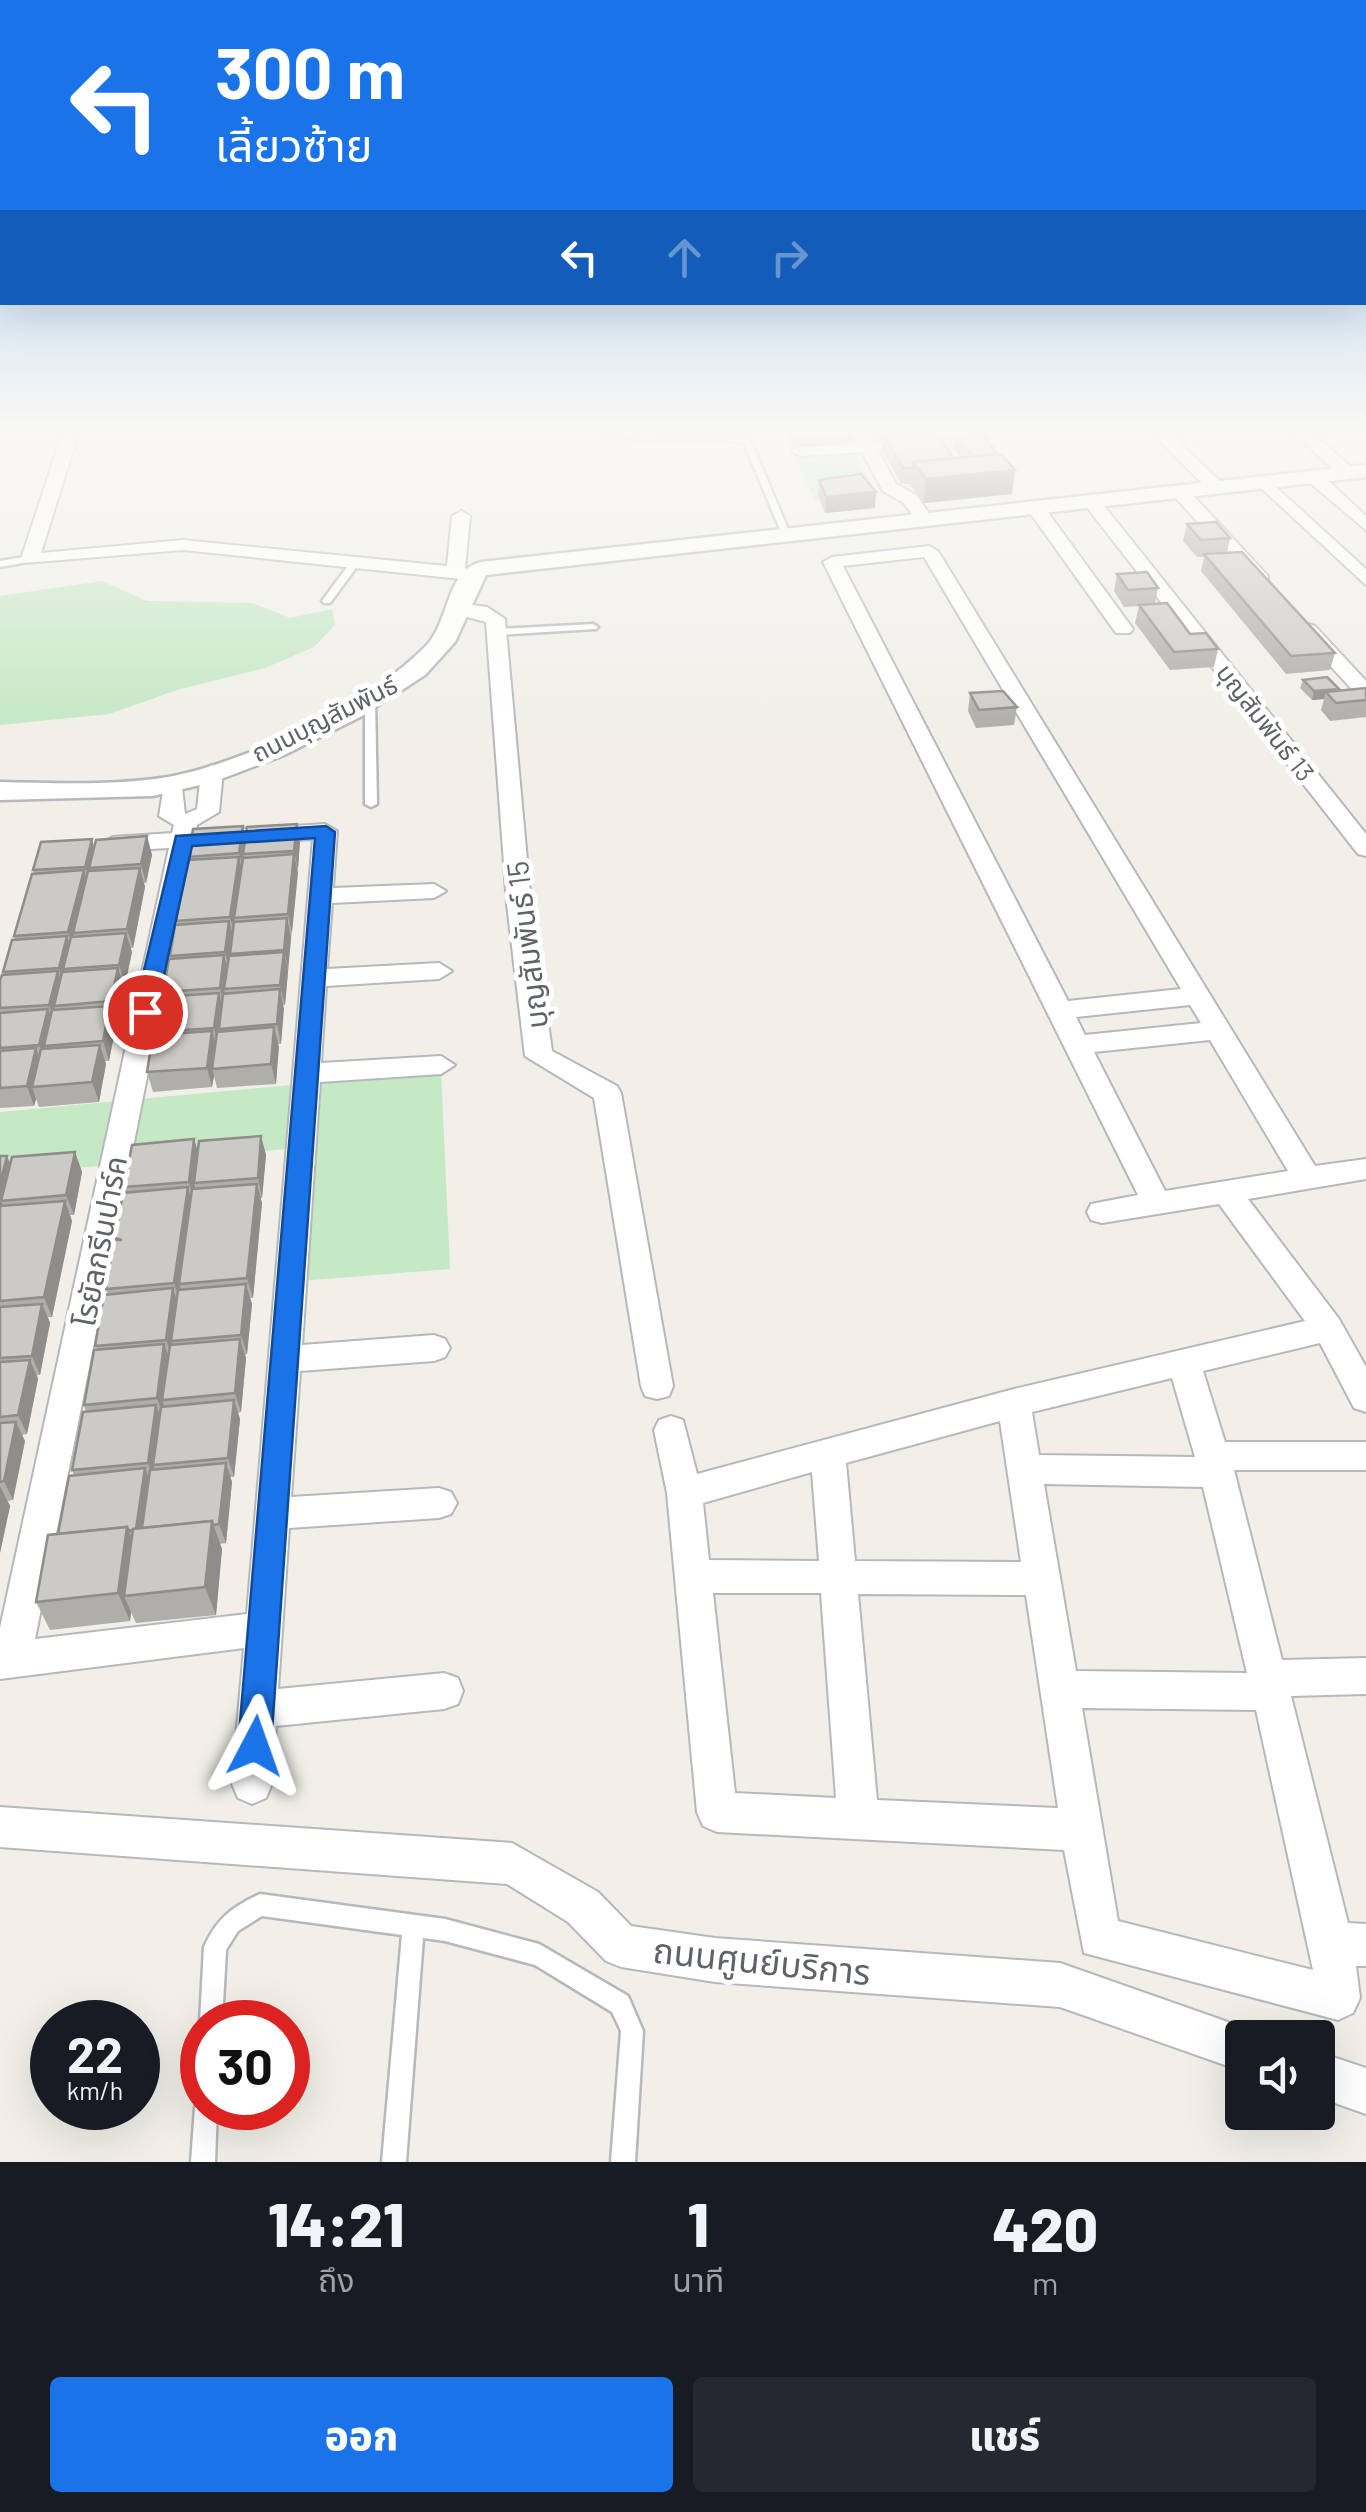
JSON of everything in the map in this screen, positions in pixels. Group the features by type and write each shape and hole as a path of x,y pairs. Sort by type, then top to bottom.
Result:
{"street":[{"path":"40,529 30,559 183,546 463,572 836,529"},
{"path":"461,529 463,572"},
{"path":"867,529 884,556"},
{"path":"1051,529 1123,629"},
{"name":"บุญสัมพันธ์ 13","path":"1112,529 1366,850"},
{"path":"1214,529 1274,593"},
{"path":"1314,529 1366,579"},
{"path":"1156,1203 1062,1010 832,562 930,551 1308,1178"},
{"name":"ถนนบุญสัมพันธ์","path":"0,791 100,792 173,784 212,772 370,699 430,657 458,609 463,572"},
{"path":"458,609 480,611 495,619 496,632"},
{"path":"1300,622 1366,693"},
{"name":"บุญสัมพันธ์ 15","path":"496,632 519,904 540,1056 607,1093 657,1386"},
{"name":"โรยัลกรีนปาร์ค","path":"6,1661 185,831 208,812 212,772"},
{"path":"173,784 170,816 185,831"},
{"path":"82,846 185,831 326,832 252,1784"},
{"path":"322,896 434,891"},
{"path":"315,978 439,971"},
{"path":"1062,1010 1198,996"},
{"path":"1079,1045 1218,1030"},
{"path":"309,1074 441,1065"},
{"path":"1102,1212 1364,1169"},
{"path":"1227,1192 1328,1328 1366,1398"},
{"path":"684,1493 1014,1402 1328,1328"},
{"path":"285,1358 434,1348"},
{"path":"1014,1402 1099,1938 1338,1998 1349,1944 1269,1685 1215,1464 1184,1363"},
{"path":"671,1430 684,1493 694,1576 717,1812 1081,1830"},
{"path":"828,1452 858,1818"},
{"path":"1024,1469 1366,1456"},
{"path":"272,1514 439,1503"},
{"path":"694,1576 1042,1579"},
{"path":"6,1661 262,1630"},
{"path":"1059,1689 1269,1685 1366,1676"},
{"path":"258,1709 444,1691"},
{"name":"ถนนศูนย์บริการ","path":"0,1827 512,1864 583,1908 622,1946 715,1960 1060,1985 1225,2042"},
{"path":"1335,2080 1366,2092"}],"lane":[{"path":"784,529 786,534"},
{"path":"0,564 30,559"},
{"path":"327,602 356,562"},
{"path":"496,632 593,627"},
{"path":"370,699 371,804"},
{"path":"211,2000 215,1947 230,1924 260,1905 413,1926 539,1955 620,2004 632,2031 623,2162"},
{"path":"394,2162 413,1926"},
{"path":"203,2162 205,2130"}],"green space":[{"path":"102,581 147,601 253,603 290,618 332,609 335,625 314,647 265,668 177,690 109,714 0,725 0,596"},
{"path":"441,1071 450,1269 300,1281 309,1147 0,1175 0,1112"}],"building":[{"path":"1191,529 1222,529 1230,538 1201,540"},
{"path":"1242,552 1335,653 1291,656 1204,554"},
{"path":"1147,572 1158,588 1128,590 1117,574"},
{"path":"1167,603 1190,634 1206,633 1218,649 1174,652 1139,605"},
{"path":"1327,677 1339,689 1314,691 1303,680"},
{"path":"1366,688 1366,700 1336,703 1326,692"},
{"path":"1003,691 1017,707 979,710 970,693"},
{"path":"297,824 294,851 243,854 247,827"},
{"path":"243,826 239,853 188,857 193,829"},
{"path":"147,836 141,864 89,868 96,840"},
{"path":"92,839 85,867 33,870 41,842"},
{"path":"294,854 288,914 234,918 243,858"},
{"path":"239,857 230,917 176,921 187,860"},
{"path":"140,868 127,929 73,933 88,871"},
{"path":"84,870 68,932 14,936 32,874"},
{"path":"287,918 284,950 230,954 234,922"},
{"path":"229,921 225,952 170,956 175,925"},
{"path":"126,933 119,965 63,969 71,937"},
{"path":"67,936 59,968 3,972 12,940"},
{"path":"284,952 280,985 224,989 229,956"},
{"path":"224,955 220,988 163,992 169,959"},
{"path":"118,968 111,1001 54,1006 62,972"},
{"path":"58,971 49,1005 0,1008 2,975"},
{"path":"280,989 277,1024 219,1029 223,994"},
{"path":"219,993 214,1028 156,1032 162,997"},
{"path":"110,1006 103,1041 44,1046 52,1010"},
{"path":"48,1009 39,1045 0,1048 0,1013"},
{"path":"274,1027 271,1064 212,1069 217,1032"},
{"path":"212,1031 207,1068 147,1072 153,1035"},
{"path":"100,1045 92,1082 32,1087 41,1049"},
{"path":"36,1048 27,1086 0,1088 0,1051"},
{"path":"261,1136 258,1178 194,1183 199,1141"},
{"path":"194,1139 189,1182 124,1187 132,1145"},
{"path":"75,1152 66,1195 1,1201 12,1157"},
{"path":"0,1156 7,1156 0,1184"},
{"path":"257,1184 247,1278 179,1284 192,1189"},
{"path":"188,1187 174,1283 106,1289 114,1240 122,1240 115,1238 123,1193"},
{"path":"65,1201 44,1297 0,1301 0,1206"},
{"path":"246,1284 241,1335 171,1341 178,1290"},
{"path":"173,1288 166,1340 95,1346 104,1295"},
{"path":"42,1304 32,1356 0,1358 0,1307"},
{"path":"240,1339 235,1393 162,1400 170,1345"},
{"path":"164,1344 157,1398 84,1405 94,1350"},
{"path":"30,1360 18,1415 0,1417 0,1362"},
{"path":"234,1400 228,1458 153,1465 161,1407"},
{"path":"156,1405 148,1463 72,1470 83,1412"},
{"path":"16,1422 4,1481 0,1482 0,1423"},
{"path":"226,1463 219,1524 213,1525 212,1521 142,1528 150,1470"},
{"path":"145,1468 136,1529 58,1534 69,1476"},
{"path":"212,1521 205,1587 124,1596 133,1529"},
{"path":"127,1527 118,1593 36,1602 48,1535"}],"route":[{"path":"145,1012 183,840 326,832 255,1746"}]}
